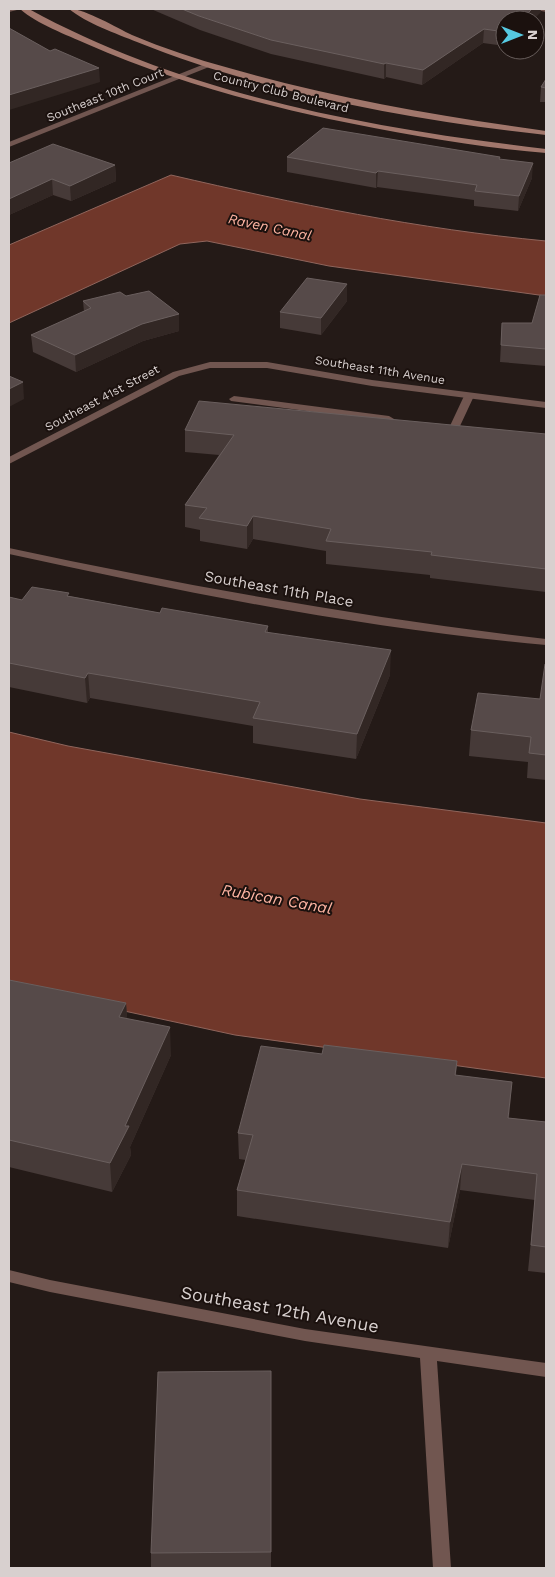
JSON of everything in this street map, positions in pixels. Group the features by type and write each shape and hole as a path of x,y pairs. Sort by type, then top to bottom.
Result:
{"main road":[{"name":"Country Club Boulevard","path":"24,9 80,38 126,58 181,77 258,99 356,122 453,139 546,151"},
{"name":"Country Club Boulevard","path":"73,9 139,40 256,79 347,101 438,118 546,133"}],"street":[{"path":"9,10 17,9"},
{"path":"536,9 546,10"},
{"name":"Southeast 10th Court","path":"9,145 210,65"},
{"name":"Southeast 11th Avenue","path":"210,365 267,365 372,383 546,405"},
{"name":"Southeast 41st Street","path":"9,461 176,374 210,365"},
{"path":"469,396 449,427 472,430"},
{"path":"234,399 396,420"},
{"name":"Southeast 11th Place","path":"9,551 242,599 370,620 546,642"},
{"name":"Southeast 12th Avenue","path":"9,1276 50,1286 305,1336 546,1370"},
{"path":"428,1354 442,1568"}],"water":[{"name":"Raven Canal","path":"171,175 357,214 451,230 546,241 546,296 329,266 207,241 180,244 9,323 9,245"},
{"name":"Rubican Canal","path":"9,732 68,746 360,799 546,823 546,1078 235,1035 9,986"}],"building":[{"path":"182,9 532,9 495,10 495,31 484,29 423,70 384,64 271,40"},
{"path":"9,28 50,51 55,49 99,68 9,95"},
{"path":"546,79 546,88 541,87"},
{"path":"323,128 500,157 499,159 533,163 519,196 475,191 477,185 378,171 376,173 287,157"},
{"path":"53,144 115,165 70,186 52,179 9,199 9,163"},
{"path":"307,278 347,284 321,318 280,312"},
{"path":"149,291 179,314 142,324 75,355 31,335 91,308 83,301 120,292 126,296"},
{"path":"540,295 546,295 546,349 501,345 502,323 532,323"},
{"path":"9,376 23,382 9,389"},
{"path":"199,401 546,434 546,569 431,555 432,552 326,541 331,529 253,516 247,526 199,518 207,508 185,505 234,435 185,430"},
{"path":"32,587 69,593 67,596 160,613 162,608 268,626 265,632 391,650 357,734 253,718 260,702 88,673 85,678 9,663 9,597 22,600"},
{"path":"545,664 546,755 529,753 531,737 471,730 478,693 540,699"},
{"path":"9,980 126,1003 119,1017 170,1027 125,1126 129,1126 110,1163 9,1140"},
{"path":"324,1045 457,1061 455,1075 512,1082 508,1118 546,1122 546,1247 531,1245 537,1174 462,1164 450,1222 237,1190 253,1135 238,1133 261,1046 322,1054"},
{"path":"271,1371 271,1552 151,1553 158,1372"}]}
